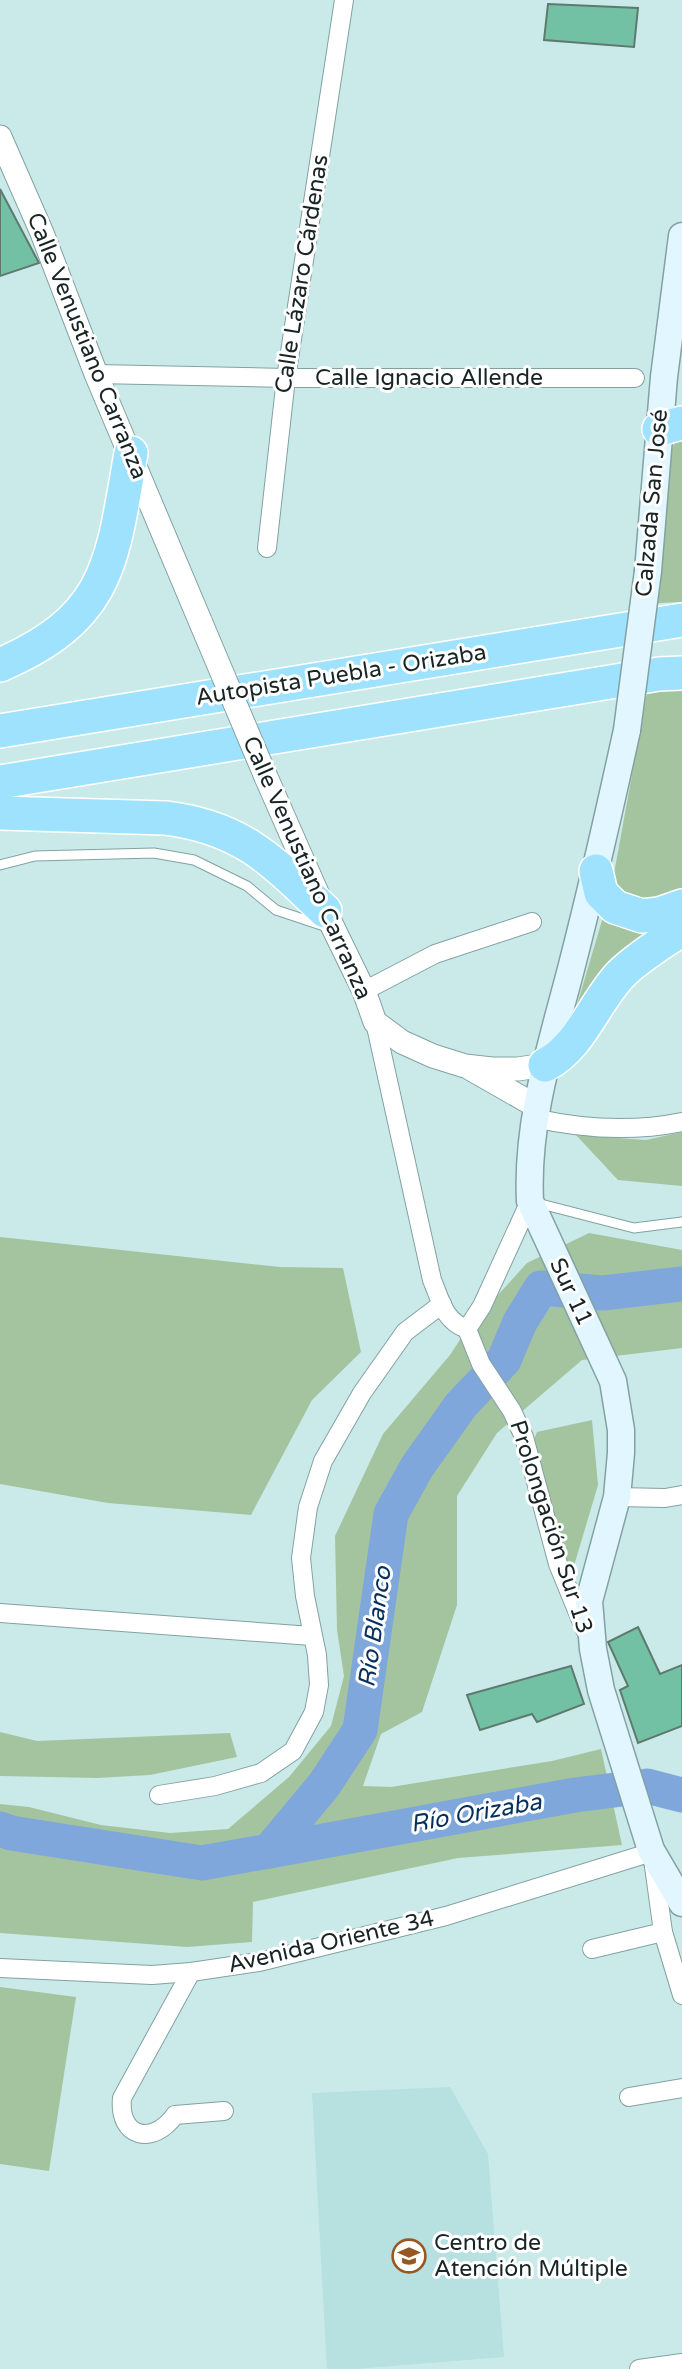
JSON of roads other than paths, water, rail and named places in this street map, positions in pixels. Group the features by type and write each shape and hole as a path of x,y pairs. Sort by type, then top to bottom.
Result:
{"highway":[{"path":"0,665 32,651 78,615 93,596 111,553 131,453"},
{"name":"Autopista Puebla - Orizaba","path":"0,731 682,620"},
{"path":"0,782 659,674 682,673"},
{"path":"0,813 164,818 211,827 232,836 276,863 330,921"},
{"path":"596,872 601,893 615,907 642,916 659,914 682,906"},
{"path":"545,1065 564,1053 621,974 682,929"}],"main road":[{"name":"Calzada San José","path":"627,730 670,426 682,236"},
{"name":"Sur 11","path":"627,730 596,872 535,1112 529,1176 530,1201 613,1381 621,1442 617,1497 589,1601 593,1649 601,1690 652,1851 682,1903"}],"street":[{"name":"Calle Lázaro Cárdenas","path":"267,548 286,378 344,0"},
{"name":"Calle Venustiano Carranza","path":"0,137 43,233 96,374 266,777 364,991 374,1022 432,1280 447,1316 455,1325 468,1331"},
{"name":"Calle Ignacio Allende","path":"96,374 286,378 635,378"},
{"path":"364,991 435,954 532,922"},
{"path":"374,1022 402,1042 465,1066 518,1069 545,1065"},
{"path":"465,1066 535,1112 568,1126 599,1129 661,1126 682,1122"},
{"path":"468,1331 530,1201"},
{"path":"159,1795 215,1786 261,1773 293,1751 314,1712 319,1685 317,1655 301,1558 309,1507 323,1461 362,1393 405,1332 442,1304"},
{"name":"Prolongación Sur 13","path":"468,1331 481,1364 512,1410 524,1437 558,1564 593,1649"},
{"path":"617,1497 665,1498 682,1495"},
{"path":"0,1614 312,1636"},
{"path":"652,1851 663,1932 682,1995"},
{"name":"Avenida Oriente 34","path":"0,1968 152,1975 259,1962 446,1916 652,1851"},
{"path":"592,1949 663,1932"},
{"path":"191,1972 122,2098 121,2112 125,2124 138,2134 153,2133 166,2127 174,2115 224,2111"},
{"path":"629,2097 682,2088"},
{"path":"640,2369 682,2363"}],"lane":[{"path":"0,866 35,856 154,853 194,860 247,886 276,910 330,921"},
{"path":"530,1201 635,1228 682,1222"}],"waterway":[{"name":"Río Blanco","path":"0,1829 11,1833 202,1863 269,1851 324,1785 360,1730 391,1514 417,1467 461,1405 504,1360 520,1322 541,1288 603,1293 682,1284"},
{"name":"Río Orizaba","path":"269,1851 575,1795 647,1786 682,1795"}],"place":[{"name":"Centro de Atención Múltiple","path":"409,2256"}]}
